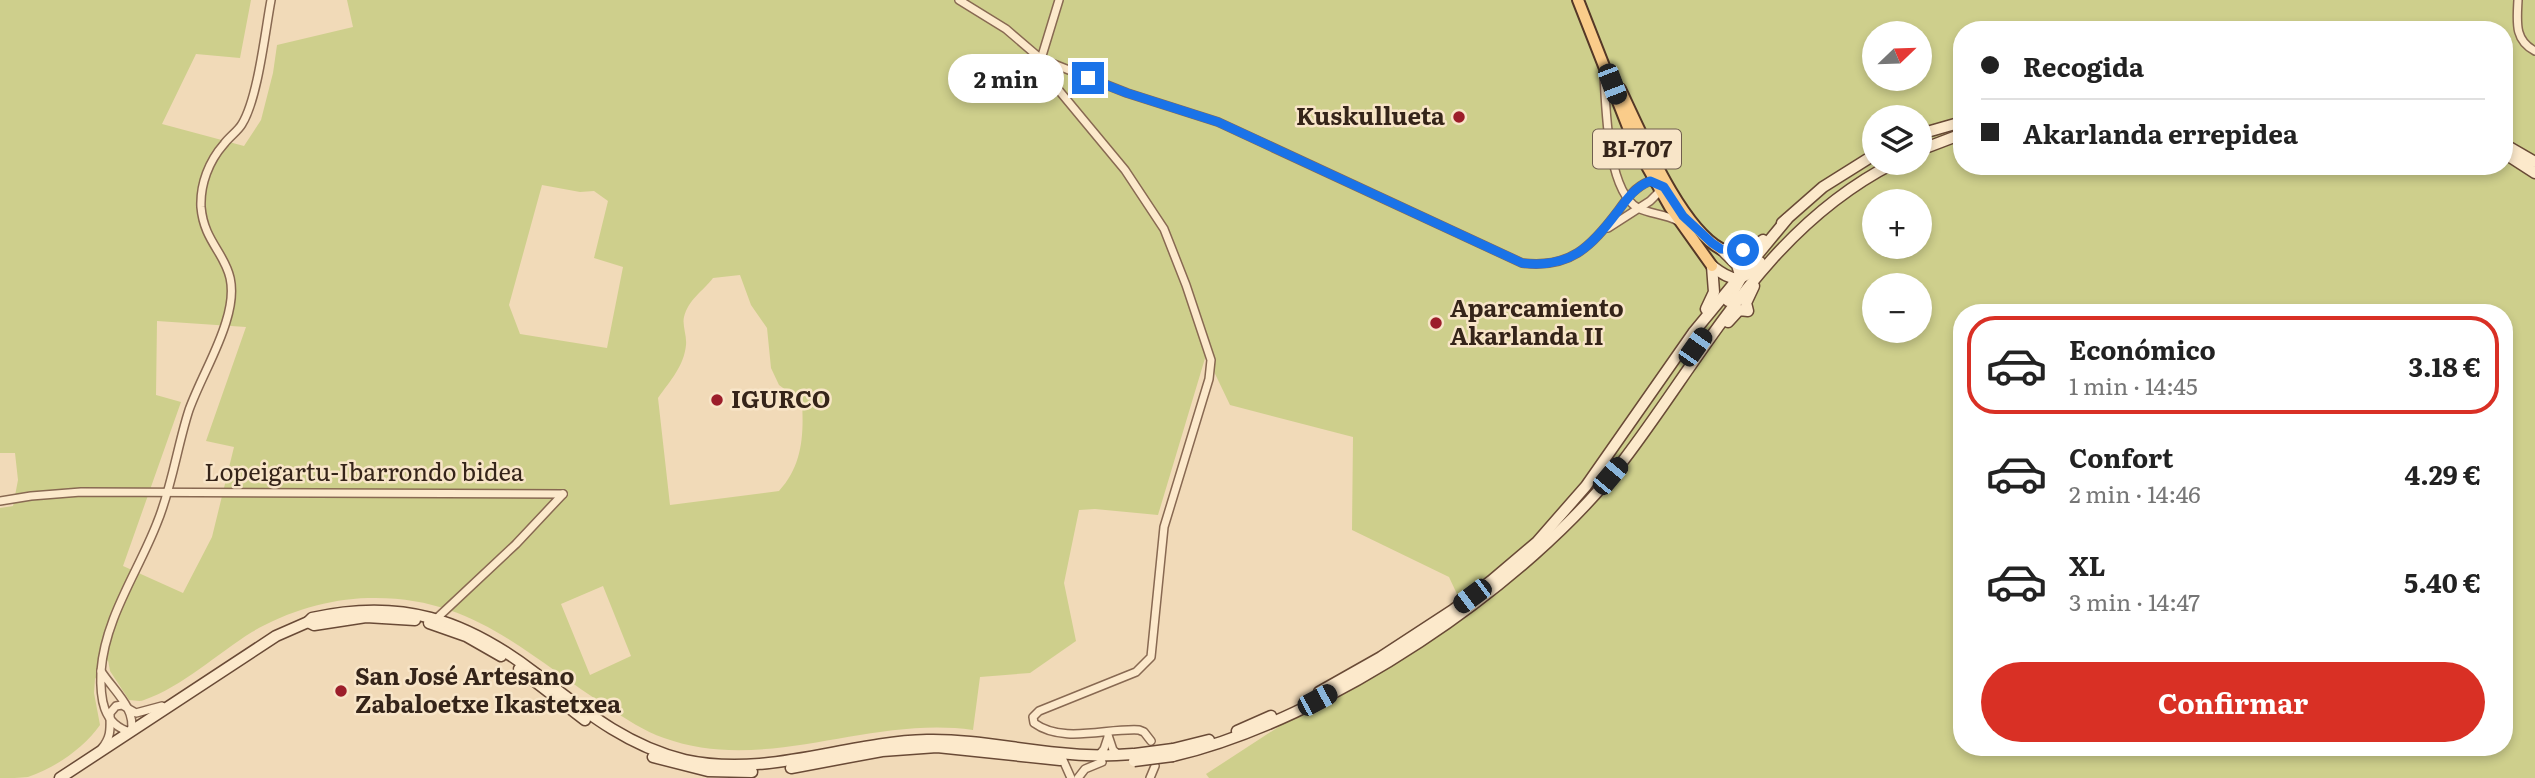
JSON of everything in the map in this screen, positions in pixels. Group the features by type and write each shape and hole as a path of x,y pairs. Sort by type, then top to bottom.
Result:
{"main road":[{"name":"BI-707","path":"1578,0 1667,183 1697,228 1721,249"},
{"name":"BI-707","path":"1587,20 1635,145 1679,221 1712,266"},
{"path":"1932,131 1953,125"},
{"path":"1932,145 1953,137"},
{"path":"2513,149 2535,162"},
{"path":"2513,159 2535,173"},
{"path":"1721,249 1735,251 1752,248 1824,187 1862,163"},
{"path":"1712,266 1726,277 1748,275 1805,214 1829,195 1863,175"},
{"path":"309,622 314,625 366,617 391,617 420,621 453,631 499,655 614,739 667,762 708,771 733,773 782,769 882,751 925,747 1063,760 1173,753 1228,741 1299,710 1391,659 1480,598 1538,552 1576,515 1621,463 1757,275 1787,240 1841,195 1872,175"},
{"path":"1173,753 1245,728 1323,690 1408,640 1499,575 1537,542 1565,512 1693,333 1787,219"},
{"path":"1678,384 1680,369 1736,290 1739,277 1737,265 1721,249"},
{"path":"1693,333 1714,292 1712,266"},
{"path":"1706,344 1718,336 1736,312 1748,311 1746,303 1757,275"},
{"path":"60,778 276,636 309,622 312,618 365,610 392,610 436,618 461,626 502,649 607,727 645,747 683,760 718,765 759,765 878,744 936,740 1100,759 1119,755 1134,757"}],"street":[{"path":"128,707 134,723 131,732 119,729 110,720 104,707 102,655 109,632 159,520 190,409 226,322 232,296 230,273 206,228 201,208 202,188 208,167 222,146 242,125 253,92 271,0"},
{"path":"959,0 1006,29 1041,59 1127,93 1218,122 1522,263 1541,265 1570,259 1602,232 1628,197 1650,181 1664,187 1683,216 1697,228"},
{"path":"1059,0 1041,59 1047,76 1125,170 1164,229 1211,360 1209,379 1164,527 1151,657 1136,672 1039,711 1033,717 1034,723 1040,728 1062,733 1108,735 1139,730 1151,741"},
{"path":"2518,0 2519,38 2524,46 2535,51"},
{"path":"1604,64 1614,173 1628,197 1639,209 1667,215 1679,221"},
{"path":"1602,232 1639,209 1658,193 1660,177 1632,122 1630,109"},
{"name":"Lopeigartu-Ibarrondo bidea","path":"0,501 81,492 563,494 516,544 436,618"},
{"path":"101,671 128,707 136,713 152,711 183,698"},
{"path":"96,756 109,740 110,713 116,706 128,707"},
{"path":"1108,735 1113,750 1119,755"},
{"path":"1078,778 1085,769 1100,759 1108,735"},
{"path":"1063,760 1071,778"},
{"path":"1150,778 1155,766"}],"green space":[{"path":"0,0 251,0 240,58 196,54 162,124 244,146 261,120 277,45 353,27 347,0 2535,0 2535,778 1209,778 1206,774 1463,607 1449,577 1352,530 1353,437 1230,405 1206,355 1158,515 1079,510 1064,583 1076,641 1030,673 980,677 973,730 895,730 779,748 702,748 664,738 642,728 524,649 468,617 438,606 405,600 368,598 323,604 279,618 252,632 172,687 142,701 129,700 110,671 108,660 95,679 94,693 100,725 93,733 68,756 48,768 28,777 0,778 0,508 13,506 18,480 15,453 0,453","holes":["542,185 580,192 594,191 608,201 594,258 623,267 607,348 520,334 509,305","740,275 751,305 767,328 771,368 779,385 802,402 802,427 797,461 779,491 670,505 658,398 682,360 686,345 684,320 692,301 713,278","157,321 246,327 206,441 234,447 212,537 183,593 123,566 181,402 156,395","603,586 631,656 590,675 561,604"]}],"place":[{"name":"Kuskullueta","path":"1459,117"},
{"name":"Aparcamiento Akarlanda II","path":"1436,323"},
{"name":"IGURCO","path":"717,400"},
{"name":"San José Artesano Zabaloetxe Ikastetxea","path":"341,691"}],"route":[{"path":"1088,78 1218,122 1522,263 1541,265 1570,259 1602,232 1628,197 1650,181 1664,187 1683,216 1712,243 1721,249 1743,250"}]}
